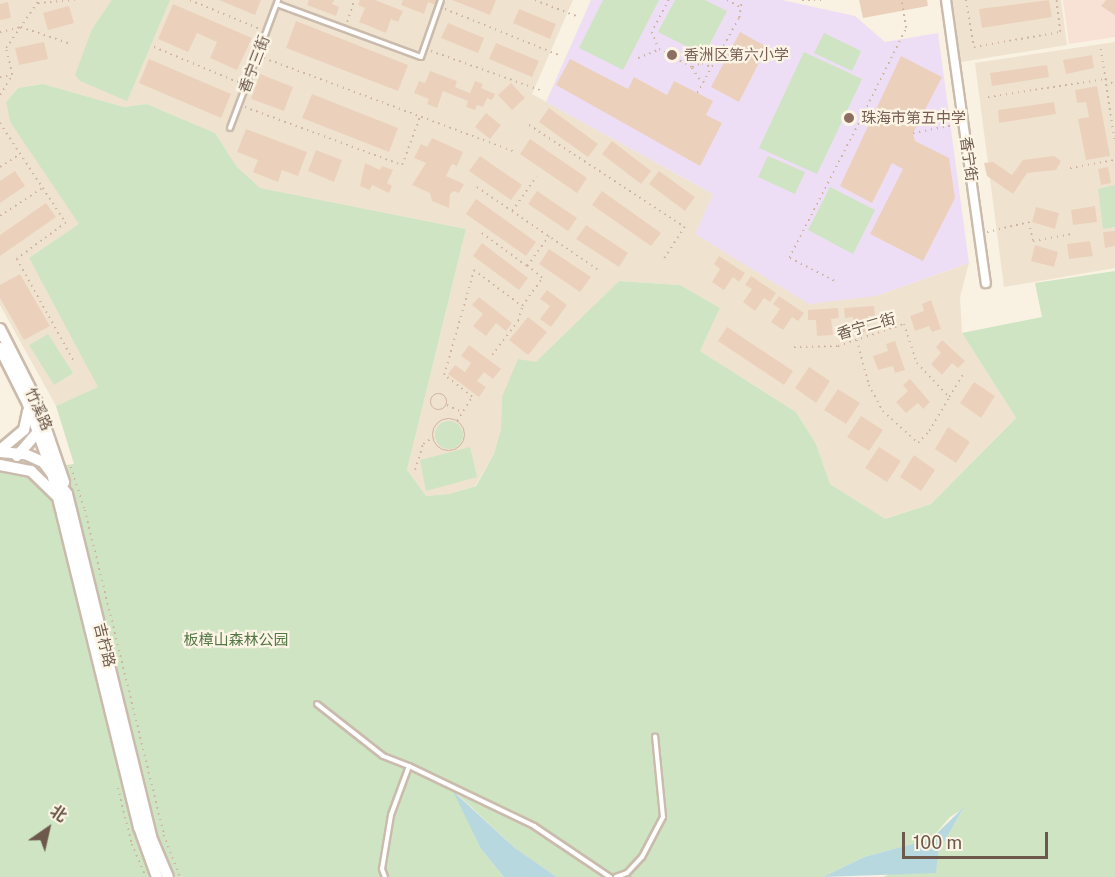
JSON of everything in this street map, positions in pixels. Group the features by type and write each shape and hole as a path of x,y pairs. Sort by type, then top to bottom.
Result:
{"main road":[{"name":"竹溪路","path":"0,329 42,413 68,494"},
{"name":"竹溪路","path":"0,348 28,404 63,508"},
{"path":"0,451 24,430 28,404"},
{"path":"0,463 22,453 39,433 42,413"},
{"name":"吉柠路","path":"0,451 22,453 51,469 68,494 152,837 168,877"},
{"path":"0,463 19,467 40,477 53,490 63,508"},
{"name":"吉柠路","path":"63,508 139,827 157,877"}],"street":[{"name":"香宁街","path":"946,0 986,283"}],"lane":[{"path":"278,2 421,57 441,0"},
{"name":"香宁三街","path":"230,128 278,2"},
{"path":"317,704 383,756 409,766 534,826 610,877"},
{"path":"616,877 627,873 642,857 663,817 655,736"},
{"path":"385,877 382,869 391,815 409,766"}],"path":[{"path":"0,95 12,75 6,48 39,0"},
{"path":"37,3 75,0"},
{"path":"190,0 267,32"},
{"path":"344,29 354,0"},
{"path":"535,0 576,16"},
{"path":"669,0 652,32 659,50 692,67 697,81 702,84"},
{"path":"727,0 741,7"},
{"path":"697,93 739,18 742,0"},
{"path":"802,0 825,0"},
{"path":"834,281 789,258 906,28 901,0"},
{"path":"966,0 974,47 1060,32 1056,0"},
{"path":"439,7 559,55"},
{"path":"0,32 21,27 71,44"},
{"path":"154,47 246,85"},
{"path":"424,48 543,91"},
{"path":"1101,49 1115,142"},
{"path":"638,58 659,50"},
{"path":"257,56 516,152"},
{"path":"692,67 702,63 711,67"},
{"path":"0,77 12,75"},
{"path":"988,97 1106,79 1115,85"},
{"path":"238,105 402,165 420,116"},
{"path":"864,113 875,118"},
{"path":"0,123 66,223 18,259 75,363"},
{"path":"913,133 963,123"},
{"path":"529,125 685,226 663,261"},
{"path":"0,167 21,154"},
{"path":"1070,168 1115,160"},
{"path":"512,211 536,177"},
{"path":"0,216 43,187"},
{"path":"477,187 600,271"},
{"path":"979,234 1029,222 1033,241 1071,234"},
{"path":"482,233 542,278 522,306 518,321 492,354"},
{"path":"526,266 549,236"},
{"path":"457,421 472,397 444,375 474,270 522,306"},
{"name":"香宁二街","path":"794,347 838,346 904,324 917,363 949,397"},
{"path":"856,340 869,385 883,411 918,443 929,431 963,375"},
{"path":"446,405 435,409 430,400 441,394 446,405 462,412"},
{"path":"433,438 445,451 458,448 465,436 457,421"},
{"path":"415,470 423,444 433,438 439,422 457,421"},
{"path":"69,463 85,510 164,835 180,877"},
{"path":"116,778 132,844 145,877"}],"shaded area":[{"path":"0,0 573,0 532,94 713,194 876,296 969,263 960,297 962,333 1016,418 931,504 884,519 830,484 816,444 796,412 700,351 720,308 680,285 619,281 502,397 501,429 494,454 475,486 449,494 425,496 407,470 466,229 259,188 237,167 215,133 147,104 124,107 43,84 18,88 6,102 10,122 80,224 29,258 99,387 56,406 0,305"},
{"name":"珠海市第五中学","path":"591,0 782,0 855,16 885,42 938,33 969,263 876,296 809,304 695,234 713,194 546,102"},
{"path":"952,0 1061,0 1067,45 961,62"},
{"path":"1063,0 1115,0 1115,37 1069,44"},
{"path":"1115,42 1115,268 1004,287 975,63"}],"green space":[{"path":"112,0 170,0 127,101 80,81 75,75 92,29"},
{"path":"603,0 659,0 623,70 579,48"},
{"path":"675,0 705,0 727,11 704,55 658,32"},
{"path":"824,33 861,51 852,71 814,53"},
{"path":"804,52 862,79 817,174 759,148"},
{"name":"板樟山森林公园","path":"43,84 124,107 147,104 215,133 237,167 260,188 466,229 407,470 426,496 449,494 476,486 494,454 501,429 502,397 518,359 536,362 619,281 680,285 720,308 700,351 796,412 816,444 830,484 885,519 931,504 1016,418 962,333 1042,317 1035,283 1115,271 1115,877 883,877 938,853 963,809 950,817 931,839 864,857 823,877 557,877 515,848 455,792 481,849 504,877 0,877 0,468 18,471 74,464 56,406 98,387 29,258 79,224 10,122 6,102 18,88"},
{"path":"768,156 805,172 795,194 758,177"},
{"path":"1115,185 1115,227 1103,229 1098,189"},
{"path":"830,187 875,210 853,254 808,230"},
{"path":"48,334 73,373 54,385 29,345"},
{"path":"449,421 459,425 463,435 459,445 449,449 439,445 435,435 439,425"},
{"path":"470,447 477,477 426,491 420,460"}],"water":[{"path":"453,791 515,848 557,877 504,877 481,849"},
{"path":"964,807 938,853 936,873 823,877 864,857 931,839"}],"building":[{"path":"219,0 261,0 255,15"},
{"path":"309,0 334,0 332,4 339,7 336,16 307,5"},
{"path":"360,0 375,0 403,11 398,22 391,19 386,33 359,22 365,8 358,5"},
{"path":"403,0 438,0 436,5 428,2 424,14 401,5"},
{"path":"452,0 496,0 490,15"},
{"path":"859,0 927,0 928,6 863,18"},
{"path":"1049,0 1052,17 982,28 979,9"},
{"path":"1106,0 1115,0 1115,15 1101,6"},
{"path":"8,2 11,18 0,20 0,4"},
{"path":"173,4 252,38 237,70 210,58 217,42 197,33 188,52 158,39"},
{"path":"69,6 74,23 48,30 43,13"},
{"path":"519,9 556,24 550,39 513,23"},
{"path":"296,21 408,65 398,91 286,48"},
{"path":"448,23 484,38 478,53 441,38"},
{"path":"740,32 767,47 739,102 711,87"},
{"path":"44,42 48,59 19,65 15,48"},
{"path":"496,43 539,61 532,77 489,59"},
{"path":"1092,55 1094,68 1066,74 1063,60"},
{"path":"901,56 942,77 913,133 915,141 949,158 955,198 923,261 870,234 903,169 892,163 872,203 840,186"},
{"path":"149,59 231,94 221,118 139,83"},
{"path":"570,59 628,89 634,77 667,95 674,81 713,101 706,115 722,123 700,166 556,85"},
{"path":"1047,65 1049,77 992,86 990,73"},
{"path":"430,71 457,81 455,87 470,93 475,81 483,84 481,88 495,94 492,100 487,98 483,107 477,105 475,110 466,107 468,101 443,91 437,108 427,104 429,99 414,93 419,81 425,83"},
{"path":"260,74 293,87 284,111 251,99"},
{"path":"511,83 525,98 512,110 498,95"},
{"path":"1097,86 1110,156 1086,160 1078,119 1089,117 1086,102 1077,103 1075,90"},
{"path":"312,94 398,128 389,152 302,118"},
{"path":"1054,102 1056,114 999,123 998,110"},
{"path":"549,108 598,144 588,157 539,122"},
{"path":"486,113 501,125 490,139 475,127"},
{"path":"246,129 307,152 298,176 282,170 278,182 253,172 258,160 237,152"},
{"path":"432,138 463,152 457,166 452,164 446,176 464,184 459,193 454,191 450,194 449,208 432,201 430,193 412,185 426,163 414,158 421,144 427,147"},
{"path":"530,139 587,178 577,193 520,154"},
{"path":"612,141 651,171 641,184 602,154"},
{"path":"316,150 342,160 334,182 308,171"},
{"path":"480,156 522,185 511,200 469,171"},
{"path":"1054,156 1061,161 1056,170 1027,173 1013,194 987,176 984,163 993,162 1012,175 1023,160"},
{"path":"365,163 380,170 382,166 393,170 387,183 392,186 389,193 372,185 370,190 360,186"},
{"path":"1108,167 1111,183 1101,185 1098,169"},
{"path":"15,171 25,186 0,203 0,181"},
{"path":"659,171 695,197 685,211 649,184"},
{"path":"537,191 577,218 568,231 528,204"},
{"path":"602,191 661,233 651,246 592,205"},
{"path":"476,199 536,242 526,256 466,214"},
{"path":"46,203 56,217 0,256 0,235"},
{"path":"1095,206 1097,222 1073,225 1071,210"},
{"path":"1036,207 1059,213 1055,229 1032,222"},
{"path":"586,225 628,253 619,267 576,239"},
{"path":"1115,231 1115,246 1105,248 1103,232"},
{"path":"1090,241 1093,256 1069,259 1067,244"},
{"path":"482,243 528,278 519,290 473,256"},
{"path":"1035,245 1058,252 1054,267 1031,261"},
{"path":"549,249 591,277 580,292 539,264"},
{"path":"719,256 745,273 739,282 733,277 724,290 712,282 720,269 714,264"},
{"path":"20,274 50,326 24,340 0,298 0,285"},
{"path":"751,276 776,293 770,302 764,298 755,311 743,302 752,289 745,285"},
{"path":"547,290 567,305 551,327 540,319 550,306 540,299"},
{"path":"779,296 804,313 798,321 792,317 783,330 771,322 780,309 773,304"},
{"path":"479,297 512,323 506,331 496,323 486,336 473,326 483,314 472,305"},
{"path":"931,300 941,329 932,332 929,326 915,331 910,316 924,311 922,304"},
{"path":"874,306 875,316 868,316 869,332 854,333 853,317 845,318 844,308"},
{"path":"838,308 839,318 831,319 833,335 817,336 816,320 808,320 808,310"},
{"path":"528,317 547,332 528,355 509,340"},
{"path":"727,327 793,371 784,385 718,341"},
{"path":"942,340 965,361 958,368 952,363 942,375 931,364 941,353 936,347"},
{"path":"895,341 905,370 895,373 893,366 878,370 873,356 888,351 886,344"},
{"path":"469,345 501,369 493,379 484,372 477,381 486,387 479,397 448,374 455,365 465,372 471,363 461,356"},
{"path":"809,367 830,381 816,403 795,388"},
{"path":"910,379 930,402 923,409 918,403 906,413 896,402 908,391 903,385"},
{"path":"974,382 995,396 981,418 960,403"},
{"path":"838,389 860,403 846,424 824,410"},
{"path":"861,416 883,430 869,451 847,437"},
{"path":"948,427 970,442 956,463 935,449"},
{"path":"879,447 901,461 887,482 865,468"},
{"path":"914,455 935,470 921,491 900,477"}],"place":[{"name":"香洲区第六小学","path":"672,55"},
{"name":"珠海市第五中学","path":"849,118"}]}
